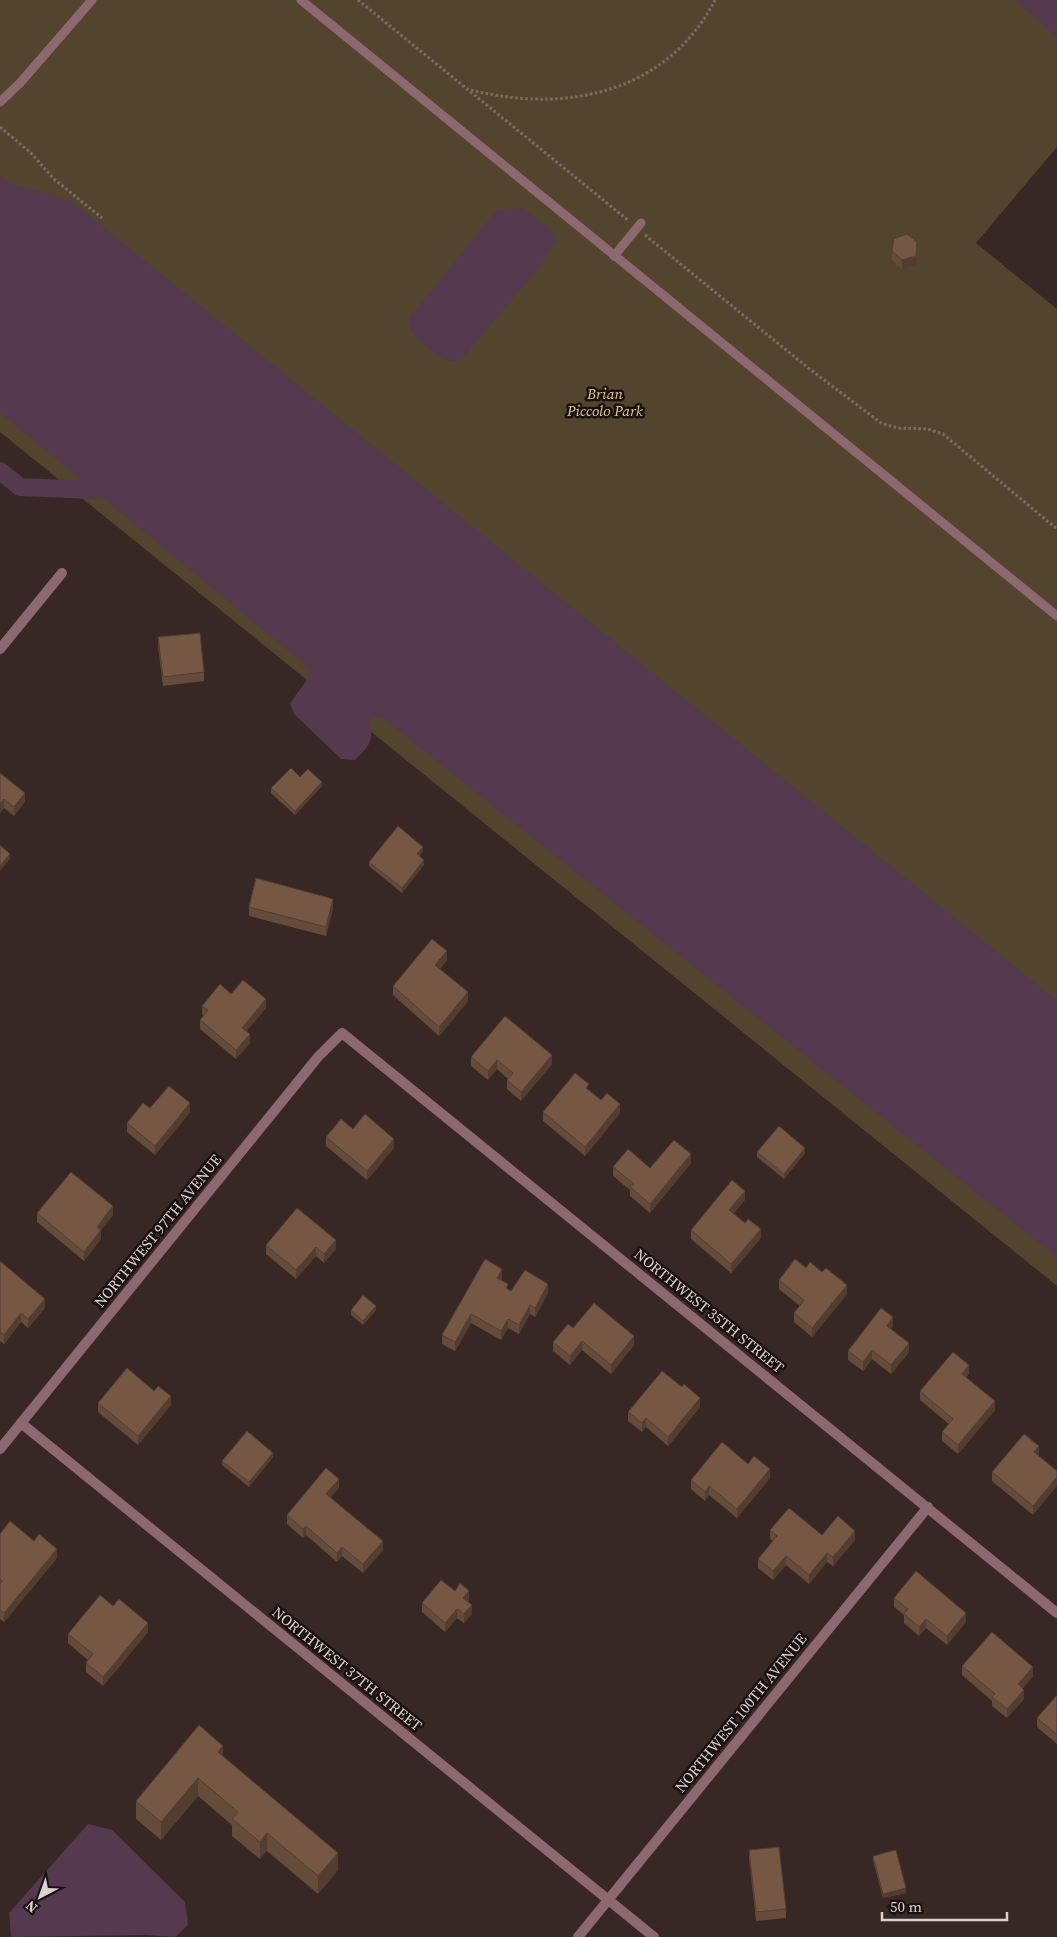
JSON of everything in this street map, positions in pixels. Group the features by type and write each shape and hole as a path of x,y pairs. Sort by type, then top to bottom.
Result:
{"street":[{"path":"0,649 62,573"},
{"name":"NORTHWEST 97TH AVENUE","path":"0,1449 318,1057 342,1034"},
{"name":"NORTHWEST 35TH STREET","path":"342,1034 1057,1613"},
{"name":"NORTHWEST 37TH STREET","path":"22,1424 654,1937"},
{"name":"NORTHWEST 100TH AVENUE","path":"578,1937 928,1507"}],"lane":[{"path":"0,102 20,83 92,0"},
{"path":"301,0 1057,616"},
{"path":"614,256 639,225"}],"path":[{"path":"358,0 639,225 807,367 881,423 897,428 928,429 943,434 1057,528"},
{"path":"468,89 525,99 550,100 580,97 614,89 637,79 673,54 699,25 715,0"},
{"path":"0,127 31,153 54,179 102,218"}],"green space":[{"name":"Brian Piccolo Park","path":"0,0 1057,0 1057,147 976,243 1057,309 1057,1286 0,432"}],"shaded area":[{"path":"1015,0 1057,0 1057,37"},
{"path":"0,176 9,183 71,201 1057,1001 1057,1254 1054,1255 383,718 370,717 370,741 355,760 341,759 294,714 290,703 309,677 309,668 0,413"},
{"path":"523,208 552,231 557,240 537,270 460,361 444,359 421,342 409,324 409,318 497,210"},
{"path":"88,1824 112,1830 185,1902 188,1925 175,1937 146,1935 11,1937 9,1913"}],"building":[{"path":"907,234 917,242 916,256 902,260 892,251 894,239"},
{"path":"200,633 204,672 163,677 158,637"},
{"path":"291,768 300,777 308,769 322,782 295,811 271,788"},
{"path":"0,773 25,793 14,807 4,799 0,804"},
{"path":"398,826 423,847 417,854 424,860 402,888 369,862"},
{"path":"0,845 10,854 0,866"},
{"path":"256,878 333,899 326,927 249,907"},
{"path":"432,939 447,951 435,965 468,992 439,1027 393,986"},
{"path":"243,980 266,999 242,1028 250,1034 236,1050 200,1020 208,1010 202,1006 220,984 231,994"},
{"path":"505,1016 552,1055 521,1092 507,1080 513,1073 497,1060 488,1071 471,1057"},
{"path":"575,1073 589,1084 586,1088 601,1100 607,1093 620,1104 585,1147 543,1112"},
{"path":"169,1086 190,1103 155,1146 127,1123 143,1103 150,1108"},
{"path":"365,1114 394,1139 367,1171 326,1137 341,1119 353,1129"},
{"path":"779,1126 805,1148 784,1174 757,1152"},
{"path":"674,1140 691,1154 650,1204 630,1187 634,1184 613,1167 628,1149 650,1168"},
{"path":"71,1172 113,1206 97,1227 101,1230 84,1252 37,1213"},
{"path":"732,1180 745,1191 729,1210 745,1223 748,1219 761,1229 731,1264 691,1230"},
{"path":"297,1208 336,1240 324,1254 316,1247 296,1270 266,1245"},
{"path":"485,1259 502,1269 497,1278 508,1284 506,1288 511,1291 525,1270 548,1284 535,1308 530,1305 519,1325 508,1319 501,1331 471,1314 455,1342 442,1335"},
{"path":"795,1259 806,1268 810,1262 822,1272 826,1268 847,1285 812,1328 794,1313 804,1300 779,1280"},
{"path":"0,1261 45,1299 28,1319 21,1313 4,1335 0,1332"},
{"path":"363,1295 376,1306 363,1321 351,1310"},
{"path":"594,1303 634,1336 611,1365 582,1341 570,1356 553,1342 568,1324 573,1328"},
{"path":"881,1308 893,1317 887,1326 909,1343 891,1365 872,1350 863,1362 848,1351"},
{"path":"953,1352 969,1365 962,1374 995,1401 958,1445 942,1432 953,1419 920,1391"},
{"path":"127,1368 154,1391 158,1386 171,1396 138,1436 98,1403"},
{"path":"662,1371 682,1387 684,1384 700,1398 668,1437 646,1418 642,1423 628,1412"},
{"path":"247,1431 273,1453 249,1482 222,1461"},
{"path":"1024,1434 1039,1446 1034,1452 1057,1471 1057,1477 1033,1506 992,1472"},
{"path":"722,1442 748,1464 754,1456 770,1469 737,1509 709,1486 705,1492 691,1480"},
{"path":"326,1468 339,1479 326,1494 383,1541 363,1564 342,1547 337,1553 306,1526 303,1529 287,1515"},
{"path":"789,1508 822,1535 838,1516 855,1531 833,1557 827,1553 809,1575 786,1556 773,1571 758,1559 777,1536 770,1530"},
{"path":"10,1521 34,1541 39,1534 57,1549 4,1613 0,1610 0,1584 2,1581 0,1579 0,1534"},
{"path":"916,1571 966,1613 947,1636 926,1619 919,1627 904,1614 908,1609 894,1598"},
{"path":"441,1580 455,1591 460,1583 469,1591 463,1598 472,1605 464,1614 457,1609 445,1623 422,1603"},
{"path":"100,1595 113,1606 119,1599 148,1623 103,1677 86,1663 93,1654 68,1634"},
{"path":"992,1632 1033,1667 1018,1684 1024,1690 1007,1709 992,1697 995,1694 962,1666"},
{"path":"1057,1695 1057,1735 1037,1718"},
{"path":"199,1725 223,1746 218,1752 338,1853 318,1876 267,1833 260,1842 232,1819 238,1812 198,1778 161,1822 136,1801"},
{"path":"779,1847 786,1909 756,1912 749,1850"},
{"path":"896,1850 906,1888 883,1894 873,1856"}],"waterway":[{"path":"0,471 20,487 94,490"}]}
